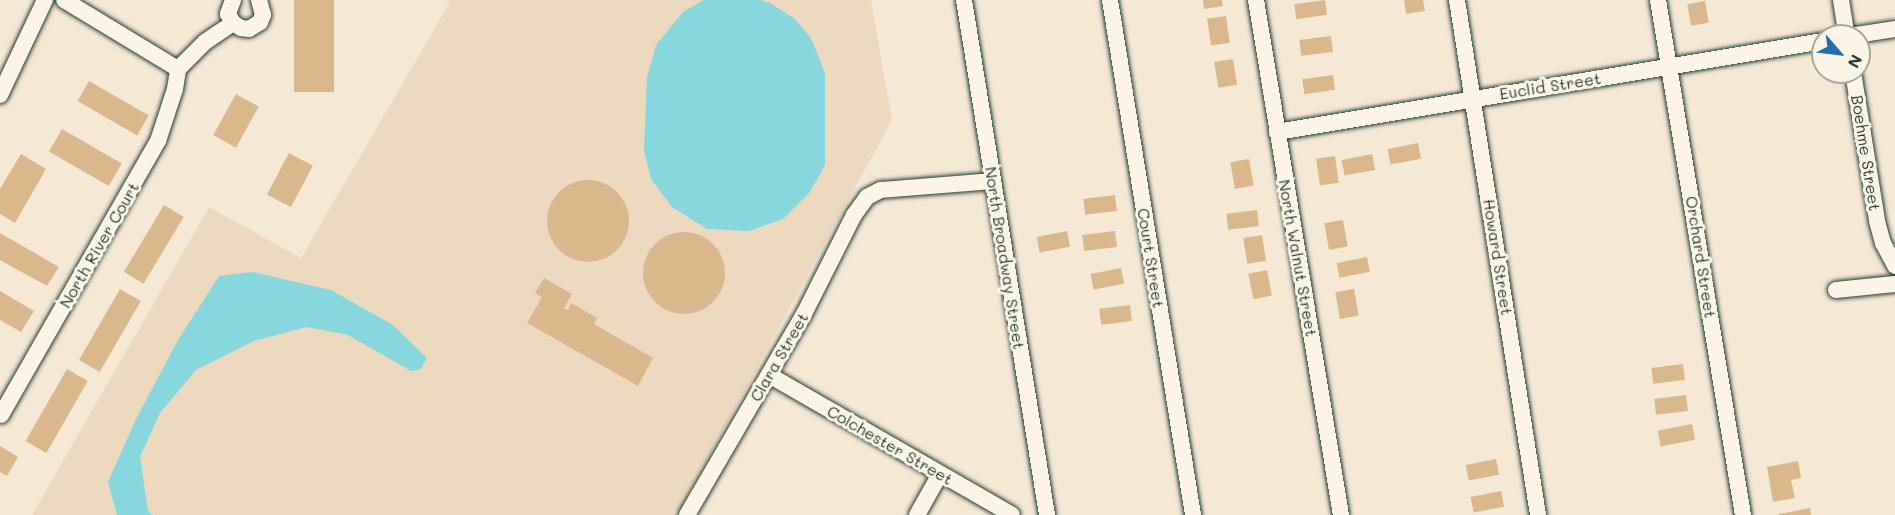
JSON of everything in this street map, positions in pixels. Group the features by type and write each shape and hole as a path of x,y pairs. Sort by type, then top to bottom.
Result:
{"street":[{"path":"0,95 45,0"},
{"path":"64,0 178,69 205,42 233,23"},
{"path":"233,0 228,14 233,23 241,28 249,29 260,22 263,15 259,0"},
{"name":"North Broadway Street","path":"964,0 1047,515"},
{"name":"Court Street","path":"1110,0 1193,515"},
{"name":"North Walnut Street","path":"1256,0 1341,515"},
{"name":"Howard Street","path":"1457,0 1538,515"},
{"name":"Orchard Street","path":"1658,0 1743,515"},
{"path":"1841,0 1846,24"},
{"path":"1871,33 1895,29"},
{"name":"Euclid Street","path":"1277,132 1811,42"},
{"name":"North River Court","path":"1,415 159,141 176,89 178,69"},
{"name":"Boehme Street","path":"1854,84 1877,221 1883,243 1895,266"},
{"name":"Clara Street","path":"687,515 804,314 854,215 867,197 881,190 992,181"},
{"path":"1836,290 1895,284"},
{"name":"Colchester Street","path":"769,375 1012,515"},
{"path":"917,515 940,474"}],"shaded area":[{"path":"446,0 871,0 892,120 677,515 32,515 209,207 301,258 450,2"}],"water":[{"path":"704,0 759,0 770,3 795,19 811,38 825,73 825,165 810,192 783,219 749,231 707,229 672,207 651,179 644,150 647,77 656,45 683,12"},
{"path":"252,272 331,290 393,325 427,358 421,369 411,371 348,335 307,327 254,341 196,370 160,413 140,457 148,511 153,515 117,515 108,482 136,419 178,340 219,276"}],"building":[{"path":"294,0 334,0 334,92 294,92"},
{"path":"1203,0 1222,0 1223,6 1204,9"},
{"path":"1325,0 1327,15 1296,19 1294,4"},
{"path":"1404,0 1423,0 1425,11 1406,14"},
{"path":"1705,1 1709,23 1691,26 1687,4"},
{"path":"1226,16 1230,43 1211,45 1207,19"},
{"path":"1331,36 1333,52 1301,56 1299,40"},
{"path":"1233,59 1237,85 1218,88 1214,62"},
{"path":"1333,75 1335,90 1304,94 1302,79"},
{"path":"89,81 149,116 137,135 78,101"},
{"path":"236,94 259,107 236,148 213,135"},
{"path":"62,129 122,164 109,186 49,152"},
{"path":"1418,143 1421,159 1391,165 1388,149"},
{"path":"289,153 313,166 291,207 267,194"},
{"path":"21,154 46,169 15,223 0,214 0,189"},
{"path":"1372,154 1375,170 1345,176 1342,160"},
{"path":"1335,156 1339,183 1320,185 1316,159"},
{"path":"1249,159 1254,186 1235,189 1230,162"},
{"path":"588,180 604,183 617,192 626,205 629,221 626,237 617,250 604,259 588,262 572,259 559,250 550,237 547,221 550,205 559,192 572,183"},
{"path":"1115,195 1117,211 1085,215 1083,199"},
{"path":"164,205 184,217 144,284 124,272"},
{"path":"1257,210 1259,226 1228,230 1226,214"},
{"path":"1343,220 1348,247 1329,250 1324,223"},
{"path":"1067,231 1070,247 1040,253 1037,237"},
{"path":"1115,231 1117,247 1084,251 1082,235"},
{"path":"684,232 700,235 713,244 722,257 725,273 722,289 713,302 700,311 684,314 668,311 655,302 646,289 643,273 646,257 655,244 668,235"},
{"path":"0,233 59,267 47,286 0,260"},
{"path":"1262,235 1266,261 1247,264 1243,238"},
{"path":"1367,257 1370,272 1339,278 1337,263"},
{"path":"1121,268 1124,284 1094,290 1091,274"},
{"path":"1267,270 1272,296 1253,299 1248,274"},
{"path":"544,278 572,294 564,308 568,310 571,303 597,318 594,324 653,358 638,386 527,323 542,297 535,293"},
{"path":"120,289 141,301 100,372 79,360"},
{"path":"1354,289 1359,316 1340,319 1335,292"},
{"path":"0,291 34,311 21,332 0,320"},
{"path":"1130,305 1132,321 1101,325 1099,309"},
{"path":"1683,364 1685,380 1653,384 1651,368"},
{"path":"67,369 88,381 46,453 26,441"},
{"path":"1686,395 1688,411 1656,415 1654,399"},
{"path":"1692,424 1695,440 1661,446 1658,431"},
{"path":"0,446 18,457 7,476 0,472"},
{"path":"1496,459 1499,475 1469,481 1466,465"},
{"path":"1798,461 1801,478 1791,480 1795,498 1773,502 1767,467"},
{"path":"1501,491 1504,507 1474,513 1471,497"},
{"path":"1810,508 1811,515 1779,515 1779,514"}]}
